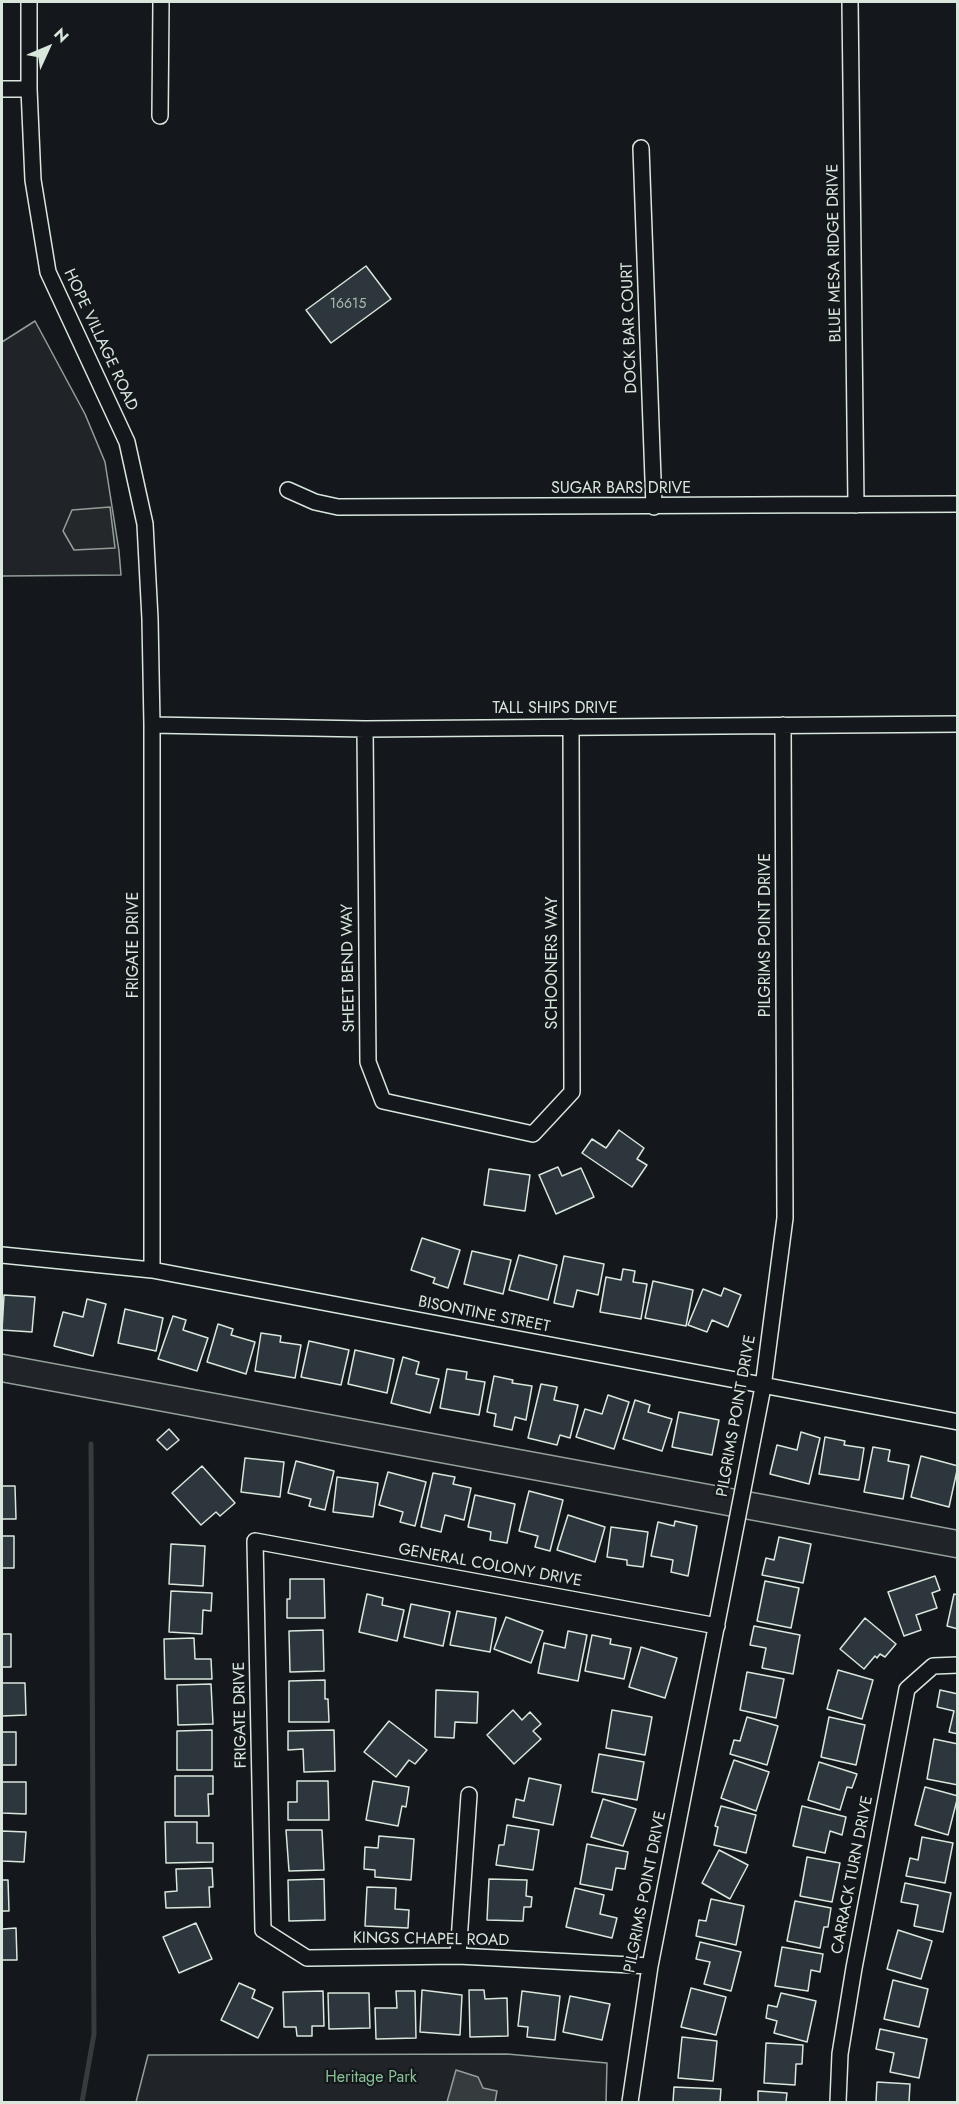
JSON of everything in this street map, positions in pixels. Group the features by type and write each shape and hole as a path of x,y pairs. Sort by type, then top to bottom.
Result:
{"street":[{"name":"HOPE VILLAGE ROAD","path":"30,2 29,89 33,180 48,272 127,442 145,524 150,619"},
{"path":"160,116 161,2"},
{"name":"BLUE MESA RIDGE DRIVE","path":"850,2 856,505"},
{"path":"2,88 29,89"},
{"name":"DOCK BAR COURT","path":"641,148 654,507"},
{"name":"SUGAR BARS DRIVE","path":"288,490 315,502 338,507 957,504"},
{"name":"FRIGATE DRIVE","path":"150,619 152,1270"},
{"name":"TALL SHIPS DRIVE","path":"152,725 365,729 957,724"},
{"name":"PILGRIMS POINT DRIVE","path":"630,2103 650,1965 763,1387 785,1218 783,725"},
{"name":"SCHOONERS WAY","path":"484,1123 533,1134 572,1092 571,727"},
{"name":"SHEET BEND WAY","path":"365,729 368,1062 383,1101 484,1123"},
{"name":"BISONTINE STREET","path":"2,1255 152,1270 957,1422"},
{"name":"FRIGATE DRIVE","path":"255,1541 262,1888"},
{"name":"GENERAL COLONY DRIVE","path":"255,1541 717,1626"},
{"name":"CARRACK TURN DRIVE","path":"838,2103 840,2054 854,1968 908,1689 933,1666 957,1665"},
{"path":"458,1956 469,1795"},
{"name":"KINGS CHAPEL ROAD","path":"262,1888 263,1930 307,1958 458,1956 650,1965"}],"green space":[{"path":"35,321 85,414 105,462 121,575 2,576 2,342"},
{"path":"2,1354 957,1530 957,1558 2,1382"},
{"name":"Heritage Park","path":"507,2054 607,2063 606,2102 136,2102 148,2055"}],"shaded area":[{"path":"110,507 115,548 74,550 63,531 72,510"},
{"path":"456,2070 478,2077 483,2088 497,2091 495,2102 447,2102"}],"building":[{"path":"366,266 391,299 331,343 306,310"},
{"path":"619,1130 644,1148 637,1159 647,1165 632,1187 582,1153 592,1139 606,1148"},
{"path":"558,1167 562,1176 581,1168 594,1197 556,1214 539,1175"},
{"path":"489,1169 530,1175 525,1211 484,1205"},
{"path":"422,1238 460,1250 448,1288 433,1283 435,1278 411,1270"},
{"path":"472,1251 511,1260 503,1294 464,1284"},
{"path":"519,1255 557,1265 548,1300 509,1290"},
{"path":"564,1256 604,1264 598,1295 577,1290 573,1307 554,1303"},
{"path":"623,1269 635,1271 633,1282 647,1284 641,1319 600,1312 606,1277 621,1280"},
{"path":"653,1281 693,1290 686,1326 645,1318"},
{"path":"724,1288 741,1295 728,1327 712,1320 707,1332 688,1325 703,1289 721,1296"},
{"path":"4,1295 35,1297 32,1332 2,1330"},
{"path":"87,1299 106,1304 93,1356 54,1346 63,1312 83,1317"},
{"path":"125,1309 163,1318 156,1351 118,1343"},
{"path":"173,1316 186,1320 183,1330 208,1338 197,1371 158,1359"},
{"path":"218,1324 233,1329 231,1335 255,1342 246,1374 207,1362"},
{"path":"261,1333 281,1336 280,1342 301,1345 295,1378 255,1371"},
{"path":"309,1341 349,1350 341,1385 301,1377"},
{"path":"355,1350 394,1359 387,1393 348,1384"},
{"path":"403,1357 419,1362 416,1374 439,1379 430,1413 391,1403"},
{"path":"447,1369 467,1372 466,1379 485,1382 479,1415 440,1408"},
{"path":"494,1376 513,1380 512,1383 532,1386 526,1420 515,1417 512,1430 494,1426 496,1414 487,1412"},
{"path":"541,1384 557,1387 554,1400 578,1405 570,1438 560,1435 557,1445 528,1438"},
{"path":"608,1395 629,1402 614,1449 576,1437 585,1409 602,1414"},
{"path":"635,1400 650,1405 648,1412 672,1419 662,1451 623,1439"},
{"path":"679,1412 719,1420 712,1455 672,1447"},
{"path":"169,1429 179,1440 167,1450 157,1440"},
{"path":"801,1432 820,1438 809,1484 770,1474 777,1445 797,1450"},
{"path":"825,1437 845,1441 844,1445 864,1448 859,1480 819,1474"},
{"path":"873,1447 890,1450 888,1461 909,1465 903,1499 864,1492"},
{"path":"921,1456 958,1466 949,1507 911,1497"},
{"path":"245,1458 284,1462 280,1497 241,1492"},
{"path":"296,1461 334,1471 325,1510 309,1506 311,1499 288,1493"},
{"path":"202,1466 235,1503 220,1516 216,1512 201,1525 172,1493"},
{"path":"388,1472 426,1482 415,1526 400,1522 403,1512 379,1505"},
{"path":"433,1473 455,1477 453,1484 471,1488 464,1520 445,1515 441,1532 421,1527"},
{"path":"337,1477 378,1483 373,1517 333,1512"},
{"path":"2,1486 15,1486 16,1519 2,1519"},
{"path":"529,1491 563,1500 550,1551 535,1547 538,1536 519,1531"},
{"path":"475,1495 515,1504 507,1543 490,1540 491,1532 468,1527"},
{"path":"568,1515 605,1527 595,1562 557,1550"},
{"path":"675,1521 697,1526 688,1576 671,1572 673,1560 651,1556 658,1522 674,1526"},
{"path":"611,1527 648,1532 643,1567 627,1565 627,1560 607,1557"},
{"path":"2,1536 14,1536 14,1568 2,1568"},
{"path":"779,1537 811,1544 803,1583 762,1575 766,1558 774,1560"},
{"path":"171,1544 205,1546 203,1586 169,1584"},
{"path":"935,1576 940,1590 932,1593 937,1608 916,1615 921,1630 904,1636 888,1592"},
{"path":"290,1579 324,1579 325,1618 287,1618"},
{"path":"765,1581 799,1588 791,1628 757,1621"},
{"path":"171,1591 212,1593 211,1611 203,1610 202,1634 169,1632"},
{"path":"367,1594 383,1598 382,1605 404,1610 397,1641 359,1632"},
{"path":"954,1594 958,1595 958,1629 947,1626"},
{"path":"411,1604 450,1612 443,1646 404,1637"},
{"path":"457,1611 496,1618 490,1652 450,1645"},
{"path":"506,1617 543,1631 531,1663 494,1649"},
{"path":"865,1618 896,1644 885,1657 880,1654 877,1658 875,1656 864,1669 840,1649"},
{"path":"754,1626 800,1635 793,1674 762,1668 766,1648 750,1645"},
{"path":"323,1630 324,1671 290,1672 289,1631"},
{"path":"568,1631 587,1635 578,1681 538,1673 544,1643 565,1648"},
{"path":"2,1634 11,1634 11,1667 2,1667"},
{"path":"592,1635 611,1639 610,1644 631,1648 624,1679 585,1671"},
{"path":"194,1638 195,1659 211,1659 212,1679 165,1679 164,1639"},
{"path":"641,1647 677,1658 665,1698 629,1687"},
{"path":"838,1670 873,1680 862,1719 827,1709"},
{"path":"747,1672 784,1679 776,1718 740,1710"},
{"path":"325,1680 325,1699 328,1699 329,1722 289,1722 289,1681"},
{"path":"2,1683 25,1683 26,1715 2,1716"},
{"path":"211,1684 213,1724 178,1725 177,1685"},
{"path":"436,1690 478,1692 477,1723 455,1722 454,1738 435,1737"},
{"path":"940,1690 958,1694 958,1734 949,1732 954,1711 937,1707"},
{"path":"513,1710 522,1720 530,1712 541,1724 533,1731 541,1739 514,1764 487,1735"},
{"path":"612,1710 652,1717 645,1755 606,1748"},
{"path":"747,1717 778,1726 767,1765 730,1754 734,1740 740,1741"},
{"path":"829,1717 865,1725 856,1765 821,1757"},
{"path":"389,1721 427,1750 415,1764 409,1760 396,1777 364,1752"},
{"path":"212,1730 212,1770 177,1770 177,1731"},
{"path":"334,1730 335,1771 304,1772 303,1749 288,1750 288,1731"},
{"path":"2,1732 16,1732 16,1765 2,1765"},
{"path":"934,1739 958,1744 958,1785 927,1779"},
{"path":"599,1754 644,1762 637,1800 592,1792"},
{"path":"734,1760 769,1772 756,1811 721,1798"},
{"path":"819,1762 857,1774 852,1788 847,1787 840,1810 808,1800"},
{"path":"175,1776 213,1776 213,1794 208,1794 209,1816 175,1816"},
{"path":"529,1778 561,1785 553,1825 513,1817 516,1799 524,1801"},
{"path":"297,1781 328,1781 329,1820 288,1820 288,1802 297,1802"},
{"path":"373,1781 409,1787 406,1807 402,1806 398,1826 366,1820"},
{"path":"2,1782 26,1782 26,1814 2,1813"},
{"path":"925,1787 958,1796 948,1835 915,1825"},
{"path":"603,1799 636,1809 623,1846 591,1837"},
{"path":"721,1806 756,1815 746,1853 714,1845 718,1827 715,1826"},
{"path":"802,1806 846,1817 842,1835 830,1831 825,1853 793,1846"},
{"path":"165,1822 197,1822 197,1843 213,1843 213,1862 166,1863"},
{"path":"507,1825 539,1830 533,1870 496,1865 499,1845 504,1845"},
{"path":"286,1830 322,1830 324,1870 289,1871"},
{"path":"2,1831 26,1832 24,1862 2,1861"},
{"path":"379,1836 414,1839 411,1880 375,1877 375,1870 364,1869 365,1847 378,1848"},
{"path":"922,1837 953,1843 945,1883 906,1876 910,1858 918,1860"},
{"path":"587,1844 628,1852 625,1869 616,1868 612,1890 580,1884"},
{"path":"719,1850 748,1865 730,1899 702,1883"},
{"path":"807,1857 840,1863 832,1902 800,1896"},
{"path":"212,1868 213,1887 209,1887 210,1907 166,1908 165,1892 177,1891 176,1869"},
{"path":"324,1879 325,1920 289,1921 288,1880"},
{"path":"489,1879 527,1880 526,1896 532,1897 531,1907 524,1907 523,1921 487,1920"},
{"path":"2,1880 8,1880 9,1911 2,1911"},
{"path":"905,1883 951,1893 943,1932 914,1926 918,1905 901,1902"},
{"path":"367,1887 396,1888 395,1909 409,1910 408,1928 365,1926"},
{"path":"575,1888 604,1895 600,1914 617,1918 612,1938 566,1927"},
{"path":"711,1899 744,1906 736,1945 696,1936 699,1920 706,1921"},
{"path":"795,1901 831,1908 828,1927 824,1927 820,1948 787,1941"},
{"path":"196,1923 212,1959 179,1973 163,1937"},
{"path":"16,1928 17,1960 2,1960 2,1929"},
{"path":"898,1930 932,1941 921,1979 887,1969"},
{"path":"700,1942 741,1952 731,1991 704,1984 710,1962 696,1959"},
{"path":"782,1947 823,1954 820,1972 811,1970 808,1991 775,1986"},
{"path":"893,1980 928,1989 919,2027 884,2019"},
{"path":"239,1983 255,1990 252,1998 273,2008 258,2038 221,2020"},
{"path":"691,1988 726,1997 716,2035 681,2027"},
{"path":"422,1990 462,1995 460,2035 420,2032"},
{"path":"469,1990 484,1990 485,1999 507,1998 508,2036 470,2037"},
{"path":"323,1991 324,2026 312,2026 312,2036 297,2036 296,2027 284,2027 283,1992"},
{"path":"396,1991 415,1991 416,2038 376,2039 375,2008 397,2008"},
{"path":"522,1991 560,1996 555,2040 527,2037 528,2027 518,2026"},
{"path":"328,1993 369,1993 370,2028 329,2029"},
{"path":"781,1993 816,2001 807,2042 774,2033 777,2021 766,2018 768,2005 777,2007"},
{"path":"570,1996 610,2004 602,2040 563,2032"},
{"path":"880,2029 927,2039 919,2078 890,2072 894,2053 876,2049"},
{"path":"682,2037 717,2041 713,2081 678,2078"},
{"path":"766,2043 803,2045 802,2064 796,2064 795,2085 764,2083"},
{"path":"877,2082 910,2084 909,2102 876,2102"},
{"path":"674,2087 721,2089 720,2102 673,2102"},
{"path":"758,2091 787,2093 786,2102 758,2102"}],"waterway":[{"path":"82,2102 94,2034 91,1444"}]}
